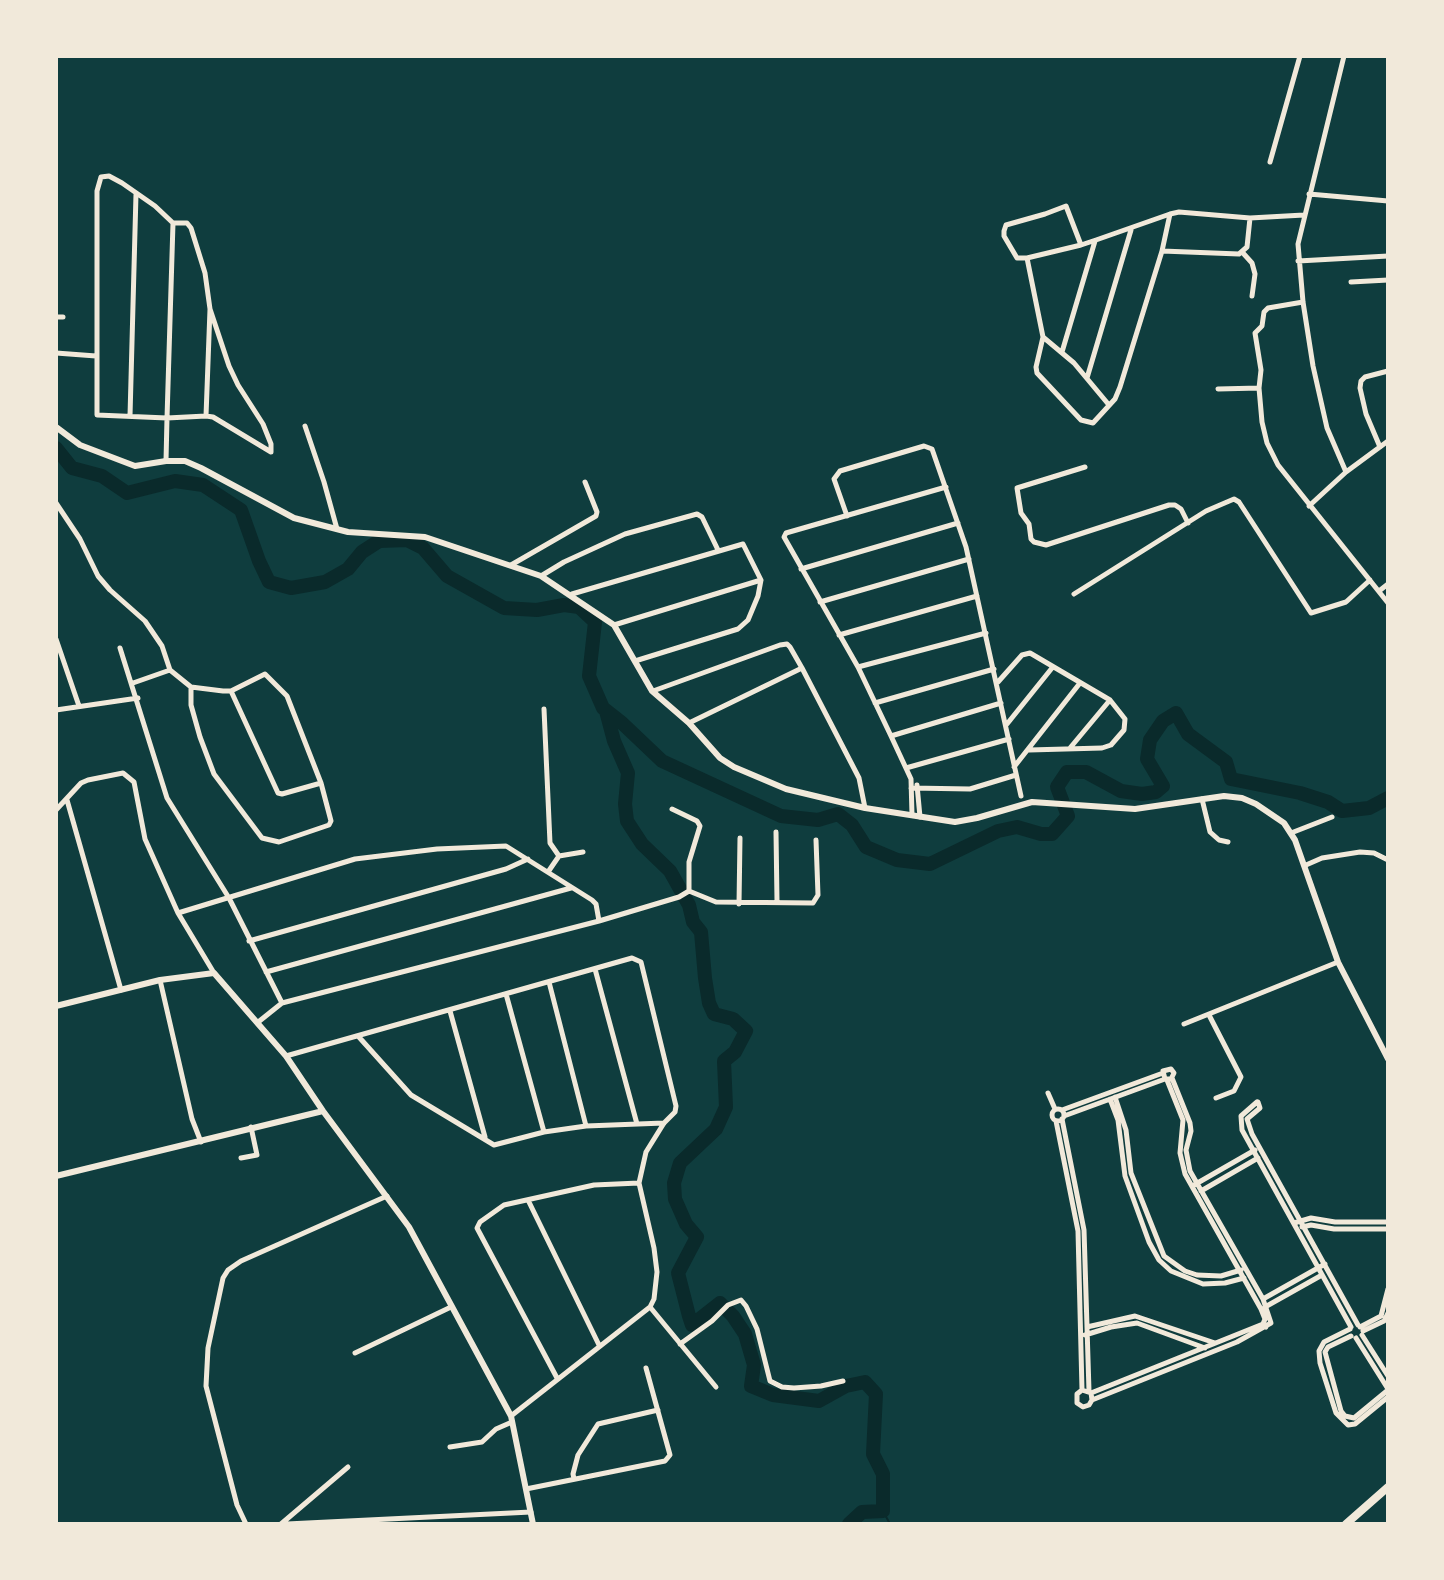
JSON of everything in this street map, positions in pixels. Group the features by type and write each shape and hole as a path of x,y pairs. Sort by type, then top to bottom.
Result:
{"main road":[{"path":"1346,1524 1388,1487"}],"street":[{"path":"1270,162 1300,56"},
{"path":"1344,56 1304,215 1298,261 1327,428 1346,472"},
{"path":"206,416 210,309 205,273 191,228 187,223 173,223 155,206 109,176 101,177 98,183 95,413 167,418 213,417 271,452 263,424 229,366 210,309"},
{"path":"130,416 136,194"},
{"path":"1309,194 1388,201"},
{"path":"1081,245 1066,206 1006,225 1004,236 1017,258 1027,258 1081,245 1179,212 1250,218 1304,215"},
{"path":"1027,258 1043,337 1037,373 1081,420 1093,423 1120,387 1162,251 1170,214"},
{"path":"1243,253 1247,247 1250,218"},
{"path":"166,461 173,223"},
{"path":"1087,378 1132,229"},
{"path":"1062,352 1096,240"},
{"path":"1162,251 1243,253 1252,263 1255,274 1252,296"},
{"path":"1298,261 1388,256"},
{"path":"1351,282 1388,280"},
{"path":"1303,302 1268,308 1264,312 1262,326 1254,337 1261,370 1259,388 1267,443 1278,465 1309,506 1388,603"},
{"path":"1043,337 1062,352 1109,405"},
{"path":"56,353 96,356"},
{"path":"1380,447 1366,414 1360,388 1365,377 1388,371"},
{"path":"1218,389 1259,388"},
{"path":"305,426 329,495 337,529"},
{"path":"56,427 80,445 135,466 185,461 294,518 362,534 425,537 541,576 614,625 652,691 689,723 720,758 786,789 865,808 955,822 1024,803 1135,809 1202,798 1242,798 1271,813 1291,833 1306,865 1338,962 1388,1059"},
{"path":"1309,506 1346,472 1388,441"},
{"path":"847,516 834,479 840,471 924,446 932,449 969,559 1021,796"},
{"path":"1085,467 1017,488 1021,513 1029,524 1034,542 1046,545 1169,505 1181,509 1188,523"},
{"path":"510,566 596,516 585,482"},
{"path":"919,787 911,779 858,667 784,537 786,533 946,487"},
{"path":"1074,594 1188,523 1234,499 1239,502 1313,614 1355,596 1370,580"},
{"path":"56,503 80,539 98,576 145,621 162,646 170,670 191,687 231,691 260,675 270,677 287,696 321,783 331,821 329,825 279,842 262,838 214,774 191,705 191,687"},
{"path":"541,576 625,534 697,514 702,517 718,550"},
{"path":"801,569 958,523"},
{"path":"572,594 743,544 761,580 748,620 738,629 634,661"},
{"path":"820,602 969,559"},
{"path":"614,625 761,580"},
{"path":"1379,591 1388,584"},
{"path":"839,635 977,596"},
{"path":"858,667 986,633"},
{"path":"56,639 79,706"},
{"path":"652,691 787,644 859,778 865,808"},
{"path":"120,648 167,798 229,898 282,1003"},
{"path":"997,683 1026,653 1110,700 1125,719 1124,730 1111,745 1029,750"},
{"path":"689,723 802,668"},
{"path":"1006,725 1052,668"},
{"path":"875,703 994,669"},
{"path":"132,683 170,670"},
{"path":"911,788 970,789 1015,771 1080,683"},
{"path":"231,691 278,793 321,783"},
{"path":"56,710 138,698"},
{"path":"1070,749 1110,700"},
{"path":"891,736 1001,703"},
{"path":"544,709 550,843 559,856"},
{"path":"906,768 1009,739"},
{"path":"56,810 81,783 88,780 123,773 134,782 145,839 178,913 214,973 286,1056 409,1227 511,1419 533,1524"},
{"path":"911,779 916,816"},
{"path":"916,816 919,787"},
{"path":"1202,798 1210,832 1219,840 1228,842"},
{"path":"67,800 121,990"},
{"path":"672,809 700,824 684,894"},
{"path":"1291,833 1332,817"},
{"path":"776,832 777,901"},
{"path":"739,904 740,838"},
{"path":"257,1023 282,1003 599,921 684,894 739,904 777,901 813,903 816,900 816,840"},
{"path":"178,913 355,859 437,849 506,846 596,904 599,921"},
{"path":"548,872 559,856 583,852"},
{"path":"1306,865 1322,858 1360,852 1374,853 1388,860"},
{"path":"249,941 506,869 528,859"},
{"path":"266,972 572,887"},
{"path":"286,1056 632,958 638,959 676,1106 675,1112 664,1123 646,1152 639,1183 654,1248 657,1272 654,1299 650,1307 557,1378 482,1442 450,1447"},
{"path":"1184,1024 1338,962"},
{"path":"595,969 637,1124"},
{"path":"56,1006 160,980 214,973"},
{"path":"160,980 192,1119 201,1142"},
{"path":"549,982 586,1126"},
{"path":"506,994 544,1132"},
{"path":"450,1011 486,1138"},
{"path":"1209,1015 1241,1077 1234,1091 1216,1098"},
{"path":"358,1036 411,1095 494,1145 544,1132 586,1126 664,1123"},
{"path":"1060,1115 1167,1078 1178,1096 1186,1119 1183,1150 1195,1185 1242,1270 1243,1279 1262,1304"},
{"path":"1060,1115 1134,1088"},
{"path":"1048,1093 1060,1115 1081,1231 1089,1394"},
{"path":"1112,1098 1121,1119 1128,1175 1152,1241 1168,1265 1183,1274 1213,1284 1250,1275"},
{"path":"1256,1150 1247,1119 1260,1108 1257,1102 1243,1113 1240,1122 1256,1150 1289,1199 1321,1275 1388,1376"},
{"path":"56,1176 323,1111"},
{"path":"241,1158 257,1155 251,1127"},
{"path":"1195,1185 1256,1150"},
{"path":"1199,1192 1261,1157"},
{"path":"1261,1157 1294,1223 1388,1222"},
{"path":"1239,1160 1243,1167"},
{"path":"1215,1173 1219,1181"},
{"path":"557,1378 477,1228 480,1222 504,1205 594,1185 639,1183"},
{"path":"246,1524 237,1505 206,1386 208,1348 223,1278 241,1261 388,1196"},
{"path":"1282,1203 1289,1199"},
{"path":"528,1200 599,1345"},
{"path":"1327,1224 1388,1229"},
{"path":"1301,1225 1329,1271 1357,1331 1388,1390 1355,1424 1348,1425 1336,1413 1322,1351 1324,1342 1357,1331 1384,1317 1388,1289"},
{"path":"1262,1304 1280,1289 1325,1264"},
{"path":"1089,1394 1265,1326 1262,1304 1250,1275 1242,1270 1212,1276 1183,1274"},
{"path":"1262,1304 1284,1296 1329,1271"},
{"path":"1300,1278 1304,1285"},
{"path":"1280,1289 1284,1296"},
{"path":"680,1344 726,1307 741,1300 757,1329 768,1377 773,1384 794,1388 843,1381"},
{"path":"355,1353 451,1307"},
{"path":"650,1307 716,1387"},
{"path":"1084,1332 1129,1320 1160,1327 1208,1349"},
{"path":"1178,1335 1216,1344"},
{"path":"1089,1394 1142,1380 1216,1344 1236,1339"},
{"path":"526,1489 665,1461 670,1455 646,1368"},
{"path":"1140,1373 1142,1380"},
{"path":"1369,1410 1388,1397"},
{"path":"574,1479 578,1455 598,1424 658,1410"},
{"path":"284,1524 348,1467"},
{"path":"284,1524 397,1521 531,1512"},
{"path":"462,1516 463,1524"}],"waterway":[{"path":"56,448 72,468 102,476 127,493 175,481 203,485 241,510 269,582 291,588 325,582 348,569 362,552 379,541 407,540 423,548 447,576 504,608 537,610 564,605 579,607 595,622 589,676 603,708 662,761 781,816 818,820 838,814 852,825 866,847 897,860 930,864 998,831 1017,827 1052,834 1068,816 1057,787 1067,772 1086,772 1121,791 1156,792 1163,786 1147,759 1150,740 1163,721 1176,713 1188,734 1226,762 1231,779 1300,793 1328,802 1342,811 1369,808 1388,798"},
{"path":"606,711 614,741 628,773 627,821 642,844 670,871 689,905 693,922 701,932 705,978 714,1014 733,1019 746,1031 735,1052 724,1061 726,1107 716,1129 680,1163 674,1183 675,1199 686,1224 697,1237 678,1273 689,1316 692,1325 720,1303 733,1316 745,1334 754,1365 751,1386 773,1395 819,1401 846,1386 865,1382 876,1394 873,1454 883,1474 883,1511 862,1512 849,1524"},
{"path":"883,1511 890,1524"}]}
